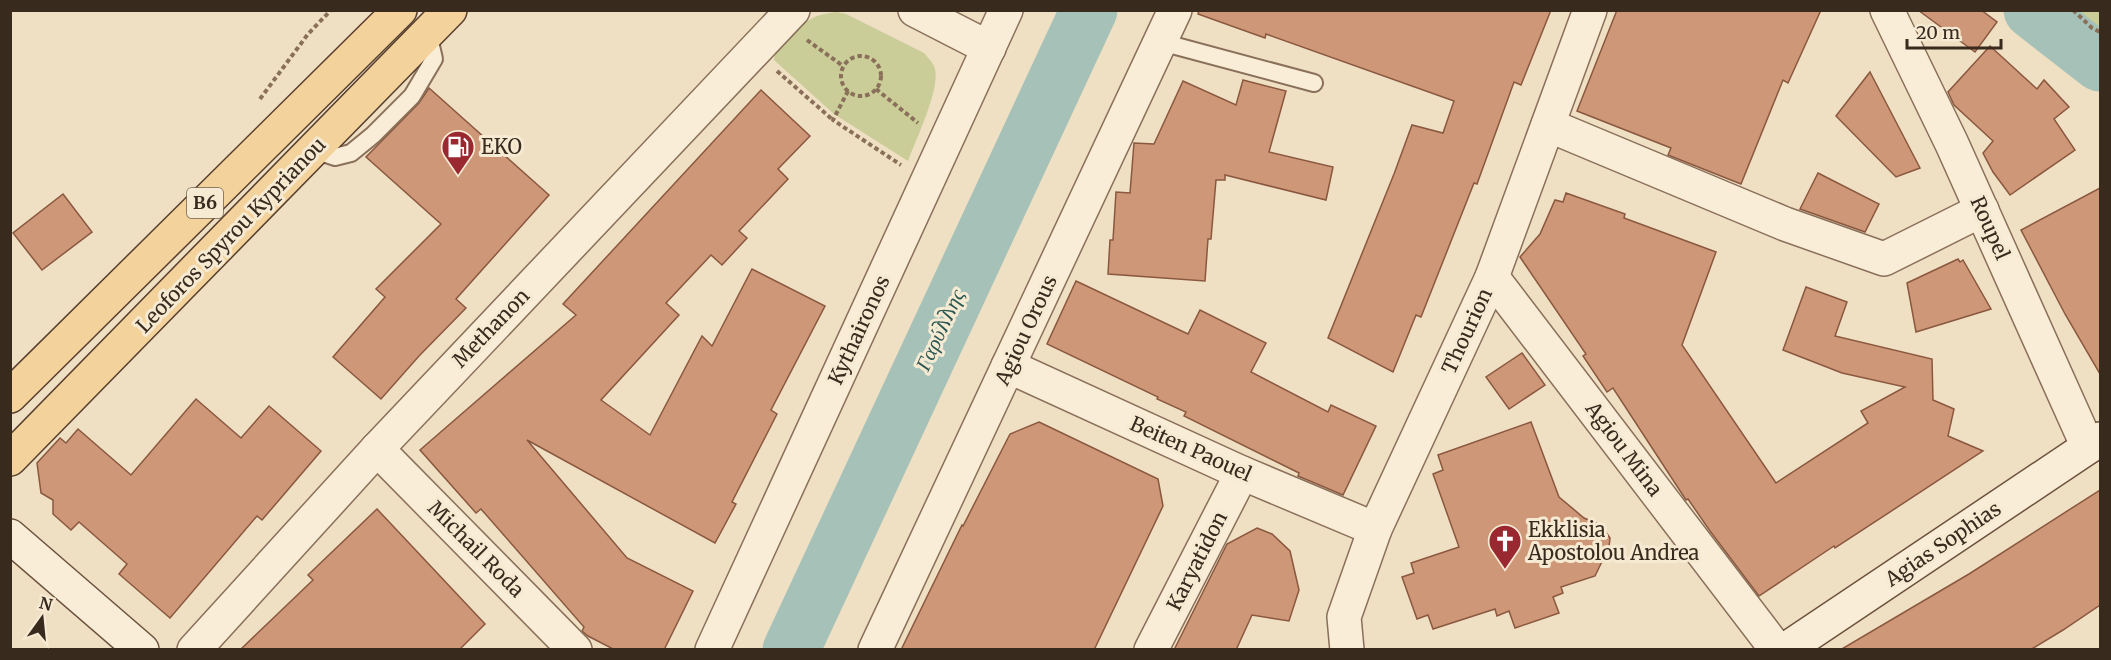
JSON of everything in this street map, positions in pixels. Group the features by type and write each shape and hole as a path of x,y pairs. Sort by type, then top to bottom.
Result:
{"main road":[{"name":"Leoforos Spyrou Kyprianou","path":"10,396 400,10"},
{"name":"Leoforos Spyrou Kyprianou","path":"10,459 439,22"}],"street":[{"path":"915,10 989,48"},
{"name":"Kythaironos","path":"712,650 1006,10"},
{"name":"Agiou Orous","path":"875,650 1175,10"},
{"name":"Thourion","path":"1347,650 1344,617 1375,529 1492,277 1590,10"},
{"name":"Roupel","path":"1887,10 2094,443"},
{"name":"Methanon","path":"194,650 376,449 787,16"},
{"path":"1548,125 1785,224 1884,259 1982,210"},
{"name":"Agiou Mina","path":"1492,277 1777,650"},
{"name":"Beiten Paouel","path":"1008,366 1242,473 1375,529"},
{"name":"Agias Sophias","path":"1785,650 2094,443"},
{"name":"Michail Roda","path":"376,449 575,650"},
{"name":"Karyatidon","path":"1151,650 1242,473"},
{"path":"10,536 142,650"}],"lane":[{"path":"1161,42 1314,83"}],"path":[{"path":"2073,10 2092,28 2100,32"},
{"path":"787,16 843,66"},
{"path":"754,51 833,120 927,182"},
{"path":"862,55 871,58 880,69 879,85 873,92 863,96 853,95 840,80 843,66 854,56 862,55"},
{"path":"876,89 945,144"},
{"path":"833,120 848,91"}],"green space":[{"path":"2004,11 2100,11 2100,85"},
{"path":"836,12 846,14 924,53 932,62 936,78 931,102 908,161 834,114 774,60 784,40 804,23 817,16"}],"building":[{"path":"1199,10 1551,10 1521,85 1514,82 1477,184 1474,183 1421,317 1416,315 1393,372 1328,338 1412,125 1443,133 1454,101 1266,34 1265,38 1198,14"},
{"path":"1617,10 1821,10 1788,83 1783,80 1741,184 1668,155 1671,148 1577,111"},
{"path":"1918,10 1981,10 1997,22 1975,52"},
{"path":"1990,46 2037,89 2044,80 2069,107 2054,119 2075,150 2010,195 1993,172 1983,153 1993,141 1954,105 1948,92"},
{"path":"1870,72 1920,168 1896,177 1836,116"},
{"path":"1243,80 1286,91 1269,152 1333,167 1326,200 1225,175 1225,180 1216,180 1205,281 1108,274 1116,192 1130,193 1134,143 1154,144 1183,81 1236,105"},
{"path":"429,88 549,195 456,299 466,308 381,399 333,357 385,297 376,289 441,224 366,157 419,103"},
{"path":"761,90 810,136 778,169 788,179 739,231 747,238 722,265 711,255 666,303 679,315 601,400 650,435 702,336 712,346 752,269 825,306 771,410 777,414 732,502 736,504 715,543 527,440 627,558 693,591 664,650 615,650 582,631 584,627 481,509 476,513 420,450 576,315 563,304"},
{"path":"1818,173 1879,204 1865,232 1800,209"},
{"path":"2100,188 2100,374 2065,314 2021,230"},
{"path":"1566,193 1625,214 1624,218 1716,252 1682,345 1776,483 1868,423 1861,411 1905,387 1842,373 1783,350 1806,287 1847,302 1835,336 1932,359 1933,400 1954,409 1948,436 1983,451 1759,596 1688,499 1686,500 1613,388 1607,392 1583,356 1586,354 1520,257 1540,234 1555,200 1563,202"},
{"path":"63,194 92,232 42,270 13,233"},
{"path":"1958,259 1960,262 1963,260 1991,309 1916,332 1907,283"},
{"path":"1076,281 1188,334 1200,310 1266,343 1251,372 1328,412 1331,405 1376,426 1343,495 1298,476 1299,473 1184,416 1186,412 1157,399 1158,397 1047,344"},
{"path":"1522,353 1545,385 1509,409 1486,377"},
{"path":"196,399 241,438 269,406 321,451 262,520 257,516 170,618 119,574 127,564 79,522 71,530 53,514 53,500 41,493 37,463 60,438 66,443 78,429 131,475"},
{"path":"1039,422 1158,479 1163,506 1094,650 901,650 962,525 1010,434"},
{"name":"Ekklisia Apostolou Andrea","path":"1531,422 1559,497 1584,518 1601,525 1610,538 1609,547 1595,576 1561,587 1563,593 1553,597 1559,613 1515,628 1509,611 1497,616 1495,609 1433,629 1428,615 1417,619 1402,577 1414,573 1411,563 1459,547 1433,474 1443,470 1438,455"},
{"path":"2100,490 2100,605 2063,630 2030,650 1840,650 1969,574"},
{"path":"377,509 485,624 459,650 240,650 313,580 308,575"},
{"path":"1257,528 1272,534 1290,551 1299,590 1289,621 1252,615 1236,650 1174,650 1227,544"}],"waterway":[{"name":"Γαρύλλης","path":"791,650 1089,10"},
{"name":"Γαρύλλης","path":"2032,10 2100,63"}],"place":[{"name":"EKO","path":"458,176"},
{"name":"Ekklisia Apostolou Andrea","path":"1505,570"}]}
